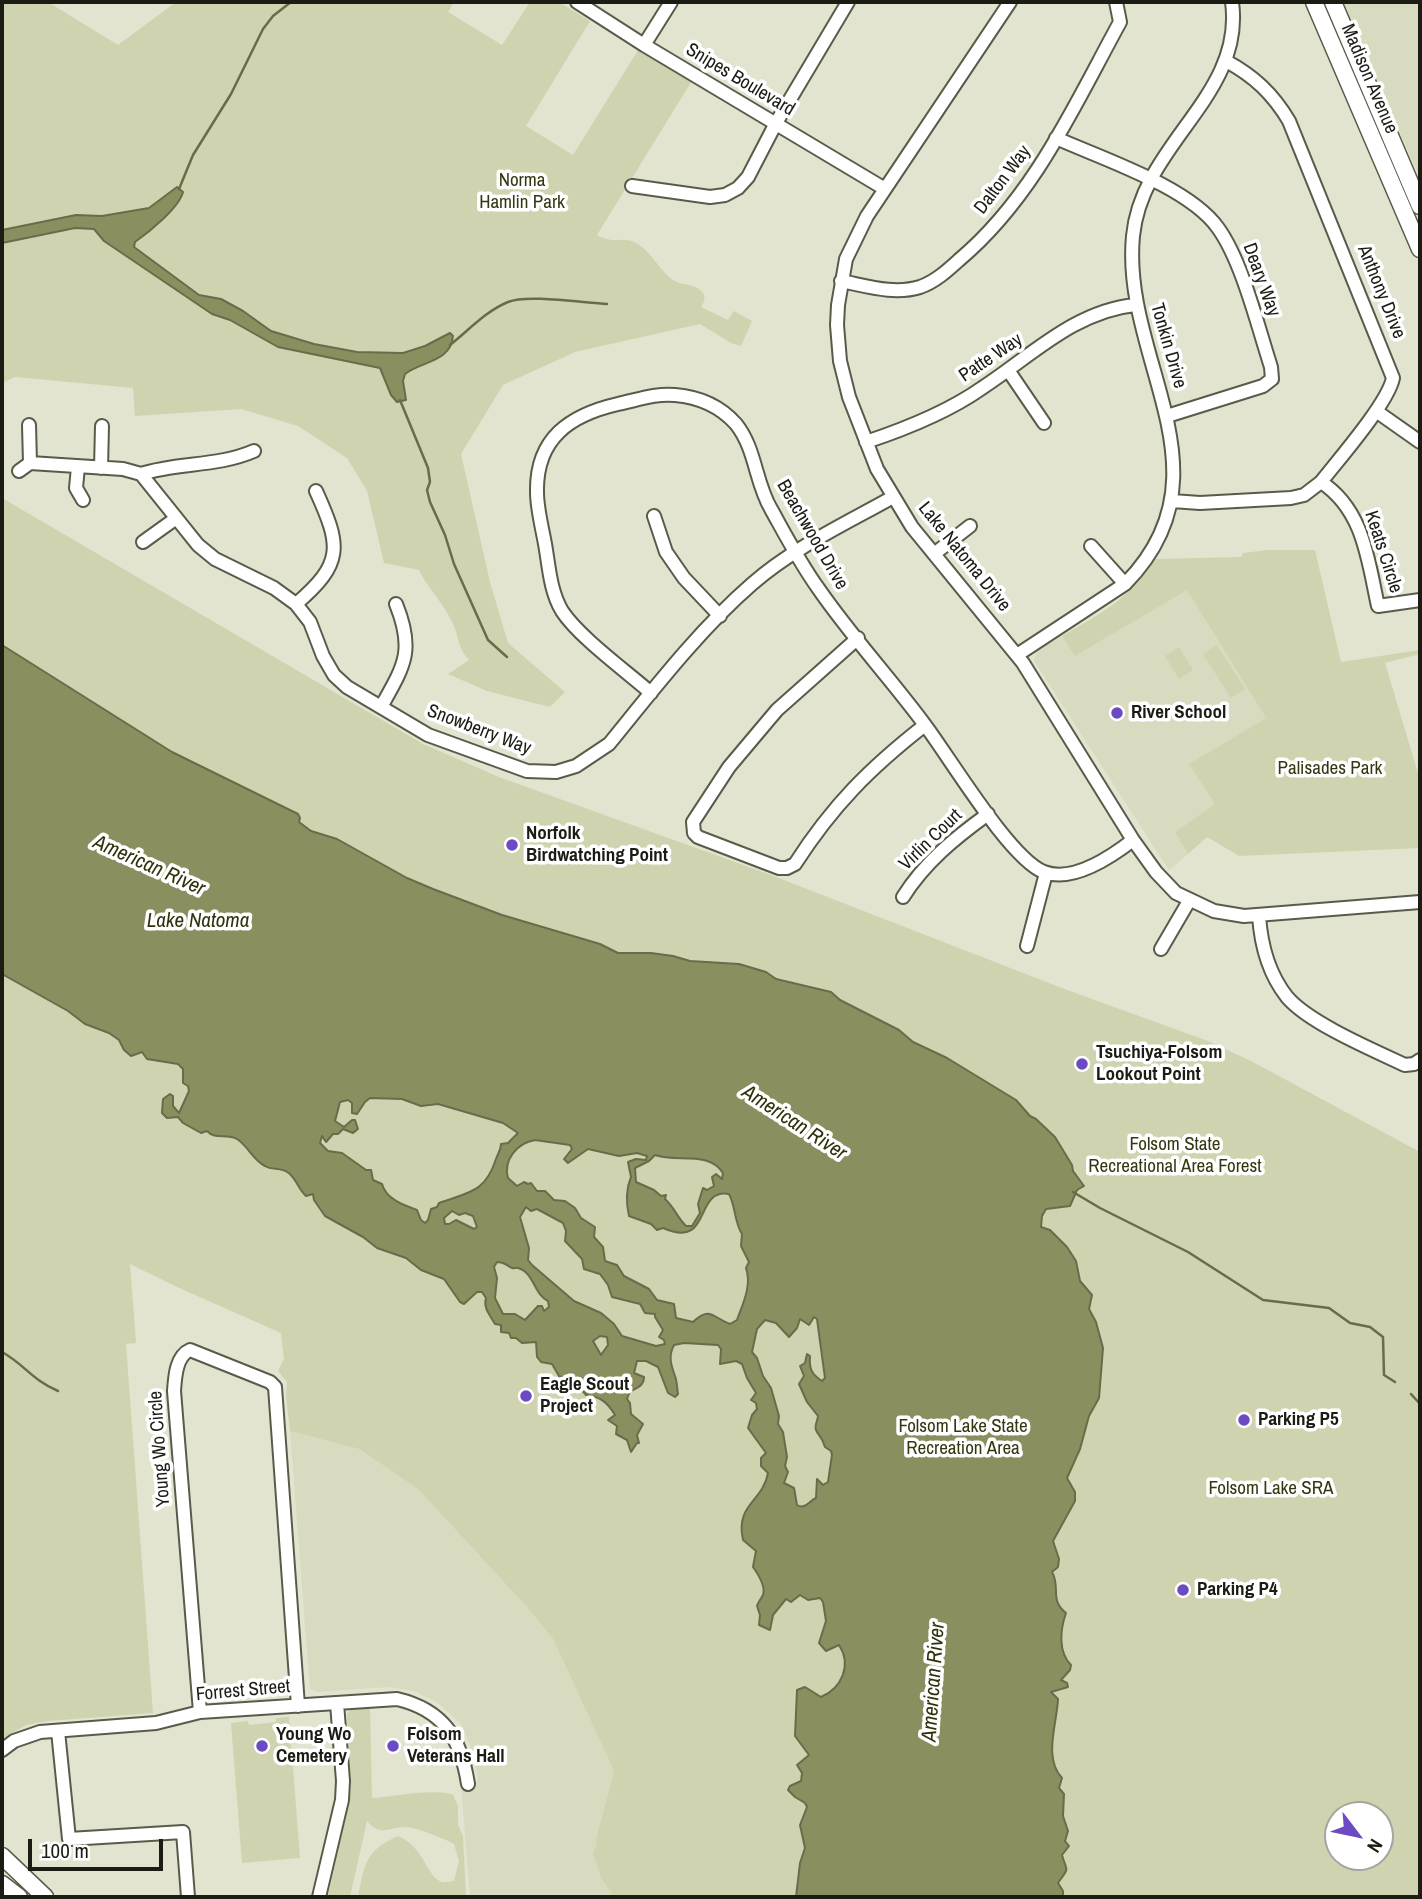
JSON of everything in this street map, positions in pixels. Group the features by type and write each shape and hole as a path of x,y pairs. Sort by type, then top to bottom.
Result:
{"main road":[{"name":"Madison Avenue","path":"1314,2 1420,249"},
{"name":"Madison Avenue","path":"1333,2 1420,206"},
{"path":"2,1856 45,1897"}],"street":[{"name":"Snipes Boulevard","path":"577,2 643,46 885,190"},
{"path":"643,46 671,2"},
{"path":"632,186 710,197 725,195 737,188 748,177 848,2"},
{"name":"Lake Natoma Drive","path":"1010,2 855,237 846,259 837,325 840,361 849,397 866,442 893,497 934,554 1017,655 1133,840 1165,883 1189,901 1213,911 1234,915 1259,916 1420,902"},
{"name":"Dalton Way","path":"841,281 897,291 918,288 932,282 966,255 1010,209 1039,169 1120,22 1116,2"},
{"name":"Tonkin Drive","path":"1017,655 1125,584 1155,547 1172,501 1174,467 1167,416 1136,305 1131,276 1133,234 1149,179 1219,79 1232,38 1232,2"},
{"name":"Anthony Drive","path":"1172,501 1200,503 1304,495 1321,482 1376,411 1388,394 1393,378 1289,121 1262,84 1226,61"},
{"name":"Deary Way","path":"1056,138 1183,195 1202,210 1218,228 1231,251 1272,367 1272,379 1263,386 1167,416"},
{"name":"Patte Way","path":"866,442 961,402 1080,321 1136,305"},
{"path":"1008,370 1044,423"},
{"name":"Beachwood Drive","path":"651,692 574,626 563,613 556,598 549,569 537,488 541,462 548,446 572,421 587,412 654,396 687,396 712,405 726,415 743,435 768,504 829,603 925,725 1022,857 1046,873"},
{"path":"1376,411 1420,443"},
{"path":"29,425 30,463"},
{"path":"101,468 102,426"},
{"path":"19,471 30,463 123,469 141,474 160,467 231,461 254,452"},
{"path":"78,467 76,488 83,500"},
{"name":"Snowberry Way","path":"141,474 198,545 215,559 274,588 296,604 310,622 323,656 334,675 347,687 428,735 527,771 556,772 576,766 609,744 651,692 752,584 796,552 893,497"},
{"name":"Keats Circle","path":"1321,482 1342,501 1358,525 1378,606 1420,600"},
{"path":"296,604 321,581 328,570 333,551 332,531 316,491"},
{"path":"653,516 666,552 684,578 720,616"},
{"path":"143,542 175,519"},
{"path":"934,554 970,526"},
{"path":"1091,547 1125,584"},
{"path":"380,707 405,659 404,625 396,604"},
{"path":"858,638 777,710 756,733 729,767 693,822 694,833 698,837 779,868 790,867 795,864 820,825 859,780 925,725"},
{"name":"Virlin Court","path":"903,897 926,865 954,839 988,814"},
{"path":"1027,946 1046,873 1073,873 1133,840"},
{"path":"1161,949 1189,901"},
{"path":"1259,916 1261,944 1267,961 1278,985 1289,1000 1315,1019 1383,1055 1405,1065 1420,1060"},
{"name":"Young Wo Circle","path":"200,1712 174,1391 182,1356 190,1350 275,1387 298,1706"},
{"name":"Forrest Street","path":"2,1750 31,1734 156,1723 200,1712 397,1699 423,1708 445,1724 463,1757 468,1784"},
{"path":"319,1897 343,1787 337,1703"},
{"path":"58,1731 69,1839 183,1832 188,1897"}],"shaded area":[{"path":"1344,2 1420,2 1420,178 1354,28"},
{"path":"1187,589 1266,718 1189,764 1216,804 1175,832 1188,854 1169,870 1034,661 1037,651 1062,636 1075,656"},
{"path":"290,1431 359,1449 418,1489 553,1639 614,1771 596,1839 614,1897 470,1897 461,1785 475,1784 478,1780 473,1752 461,1724 438,1703 414,1691 389,1687 318,1692 310,1689"}],"green space":[{"name":"Norma Hamlin Park","path":"2,2 48,2 118,45 176,2 454,2 448,12 502,45 530,2 559,2 590,21 526,126 573,155 640,47 693,79 597,235 608,239 629,240 640,245 673,280 693,286 703,293 704,302 701,307 728,320 734,311 752,321 741,346 700,324 575,352 503,385 461,454 490,582 508,643 565,692 550,707 487,691 448,674 469,660 445,609 419,570 384,563 367,491 347,458 298,426 241,409 135,416 133,388 15,377 2,383"},
{"name":"Folsom Lake State Recreation Area","path":"2,498 423,744 499,777 771,875 1067,990 1208,1041 1251,1061 1420,1152 1420,1897 614,1897 601,1877 593,1853 614,1771 553,1639 418,1489 359,1449 290,1431 287,1382 278,1371 284,1359 281,1333 130,1264 136,1343 126,1344 153,1713 26,1725 2,1739"},
{"name":"Palisades Park","path":"1315,550 1341,662 1420,650 1420,654 1385,663 1420,780 1420,848 1239,856 1207,837 1188,854 1175,832 1215,804 1189,764 1266,718 1187,590 1075,656 1062,636 1114,604 1135,585 1156,559 1241,557 1243,553"},
{"path":"1217,645 1245,689 1231,698 1203,654"},
{"path":"1179,647 1193,670 1179,679 1165,656"},
{"path":"370,1706 372,1798 425,1793 453,1795 458,1806 458,1825 463,1836 466,1897 358,1897 368,1859 379,1847 398,1836 414,1847 432,1874 442,1882 454,1881 459,1861 454,1844 446,1840 413,1828 378,1829 367,1821 350,1897 328,1897 351,1791 347,1714 353,1707"},
{"path":"289,1717 300,1858 242,1863 231,1723 248,1721 249,1725 276,1722 276,1718"}],"water":[{"path":"177,187 183,192 176,205 135,242 134,247 199,295 221,299 271,331 314,344 357,352 403,353 425,346 450,333 453,336 451,345 435,360 405,374 403,381 406,400 397,402 391,395 380,368 278,347 230,320 212,314 104,241 94,229 75,228 2,243 2,230 76,215 102,216 149,208"},
{"name":"Lake Natoma","path":"2,645 172,752 298,814 299,822 311,831 337,839 407,878 502,915 600,944 618,953 651,953 690,961 739,964 766,972 776,979 831,992 840,1000 899,1030 913,1042 947,1058 1016,1100 1055,1137 1084,1186 1077,1190 1070,1206 1046,1209 1041,1227 1050,1230 1067,1247 1076,1261 1080,1281 1092,1295 1089,1309 1096,1322 1103,1348 1099,1398 1089,1416 1080,1449 1067,1478 1075,1492 1075,1501 1053,1541 1059,1559 1058,1567 1052,1572 1056,1583 1056,1598 1066,1613 1062,1626 1062,1647 1071,1665 1061,1680 1067,1683 1068,1687 1051,1692 1058,1699 1052,1751 1056,1770 1062,1778 1059,1788 1064,1794 1063,1816 1068,1831 1065,1841 1069,1846 1062,1855 1066,1871 1058,1883 1063,1897 796,1897 800,1863 805,1848 800,1825 807,1807 788,1790 790,1786 801,1781 802,1773 797,1765 809,1755 795,1736 797,1690 805,1687 821,1697 828,1693 843,1675 845,1660 839,1645 826,1651 819,1643 826,1621 820,1598 808,1600 800,1595 791,1602 786,1599 773,1615 770,1630 759,1625 757,1606 763,1595 763,1588 753,1567 756,1551 743,1540 742,1528 746,1511 761,1491 768,1473 761,1466 761,1458 766,1453 748,1428 757,1409 756,1403 751,1400 756,1393 742,1364 736,1361 720,1364 721,1349 718,1345 674,1345 671,1364 678,1394 675,1397 668,1393 658,1367 646,1361 637,1361 634,1373 644,1377 644,1380 640,1386 630,1391 627,1399 631,1414 643,1424 637,1435 639,1443 631,1452 627,1440 616,1434 617,1426 608,1420 615,1415 606,1404 586,1395 576,1383 559,1376 552,1364 541,1362 537,1357 536,1342 522,1343 511,1338 509,1333 501,1332 501,1325 495,1324 485,1305 486,1298 482,1292 477,1292 464,1304 460,1302 444,1279 421,1270 406,1258 377,1248 325,1216 313,1194 306,1196 287,1172 261,1163 237,1139 210,1134 207,1131 201,1133 178,1117 167,1118 162,1113 163,1099 170,1094 173,1096 173,1106 179,1113 189,1091 188,1086 183,1083 183,1069 178,1064 147,1059 142,1052 131,1056 119,1040 109,1033 85,1024 68,1011 2,974","holes":["370,1098 402,1099 421,1106 438,1104 503,1123 518,1133 508,1143 501,1144 492,1170 481,1185 475,1190 439,1203 431,1209 425,1223 417,1210 387,1194 382,1184 373,1180 371,1170 366,1170 342,1153 328,1151 320,1143 322,1136 326,1142 333,1134 338,1134 343,1129 353,1133 358,1129 355,1120 344,1127 335,1121 340,1102 348,1100 352,1103 352,1113 357,1114","535,1140 570,1145 572,1149 564,1159 568,1163 588,1149 619,1156 637,1153 647,1156 646,1160 628,1162 631,1177 627,1206 629,1216 651,1224 657,1230 663,1228 679,1233 689,1231 696,1225 711,1200 718,1195 729,1194 742,1234 741,1246 749,1262 746,1268 747,1288 737,1320 730,1324 707,1314 693,1322 676,1318 674,1304 657,1300 649,1289 624,1276 617,1265 605,1261 603,1247 594,1237 595,1227 581,1218 575,1208 565,1201 554,1200 545,1191 537,1191 531,1183 524,1182 517,1186 508,1178 510,1159 522,1145","655,1155 701,1159 717,1166 723,1173 722,1179 716,1174 712,1177 714,1186 707,1190 703,1188 698,1204 700,1213 692,1226 686,1226 665,1199 666,1195 661,1196 636,1182 635,1168","526,1207 531,1211 537,1209 563,1223 565,1241 582,1259 584,1269 600,1274 612,1297 640,1304 645,1313 655,1314 663,1330 659,1337 665,1344 656,1346 622,1336 614,1324 601,1313 574,1301 532,1265 528,1260 529,1248 520,1217","452,1211 459,1215 465,1213 473,1216 477,1227 474,1229 456,1220 445,1224 444,1218","497,1262 523,1270 548,1301 549,1307 544,1311 542,1306 538,1306 525,1320 515,1314 503,1314 495,1298 497,1278 494,1267","814,1317 817,1319 825,1378 822,1381 813,1373 810,1356 807,1354 805,1363 800,1366 804,1376 799,1384 807,1402 818,1416 816,1430 832,1455 828,1482 823,1485 817,1479 816,1498 802,1506 797,1505 794,1488 784,1483 788,1472 785,1466 787,1457 783,1432 778,1424 779,1416 771,1388 752,1352 757,1329 765,1320 776,1323 789,1337 797,1328 800,1319 809,1325","600,1336 607,1337 608,1345 601,1355 593,1341"]}],"waterway":[{"path":"179,189 193,155 231,94 263,29 273,16 291,2"},
{"path":"450,345 485,316 508,302 542,299 607,304"},
{"path":"400,400 428,468 430,482 427,490 430,502 454,564 488,640 507,657"},
{"path":"1073,1192 1188,1252 1263,1300 1329,1308 1350,1323 1370,1327 1383,1337 1384,1375 1395,1382"},
{"path":"2,1352 41,1382 58,1391"},
{"path":"1411,1394 1420,1404"}],"place":[{"name":"River School","path":"1117,713"},
{"name":"Norfolk Birdwatching Point","path":"512,845"},
{"name":"Tsuchiya-Folsom Lookout Point","path":"1082,1064"},
{"name":"Eagle Scout Project","path":"526,1396"},
{"name":"Parking P5","path":"1244,1420"},
{"name":"Parking P4","path":"1183,1590"},
{"name":"Young Wo Cemetery","path":"262,1746"},
{"name":"Folsom Veterans Hall","path":"393,1746"}],"water label":[{"name":"American River","path":"149,866"},
{"name":"American River","path":"794,1123"},
{"name":"American River","path":"934,1682"}],"park label":[{"name":"Folsom State Recreational Area Forest","path":"1175,1156"},
{"name":"Folsom Lake SRA","path":"1271,1489"}]}
